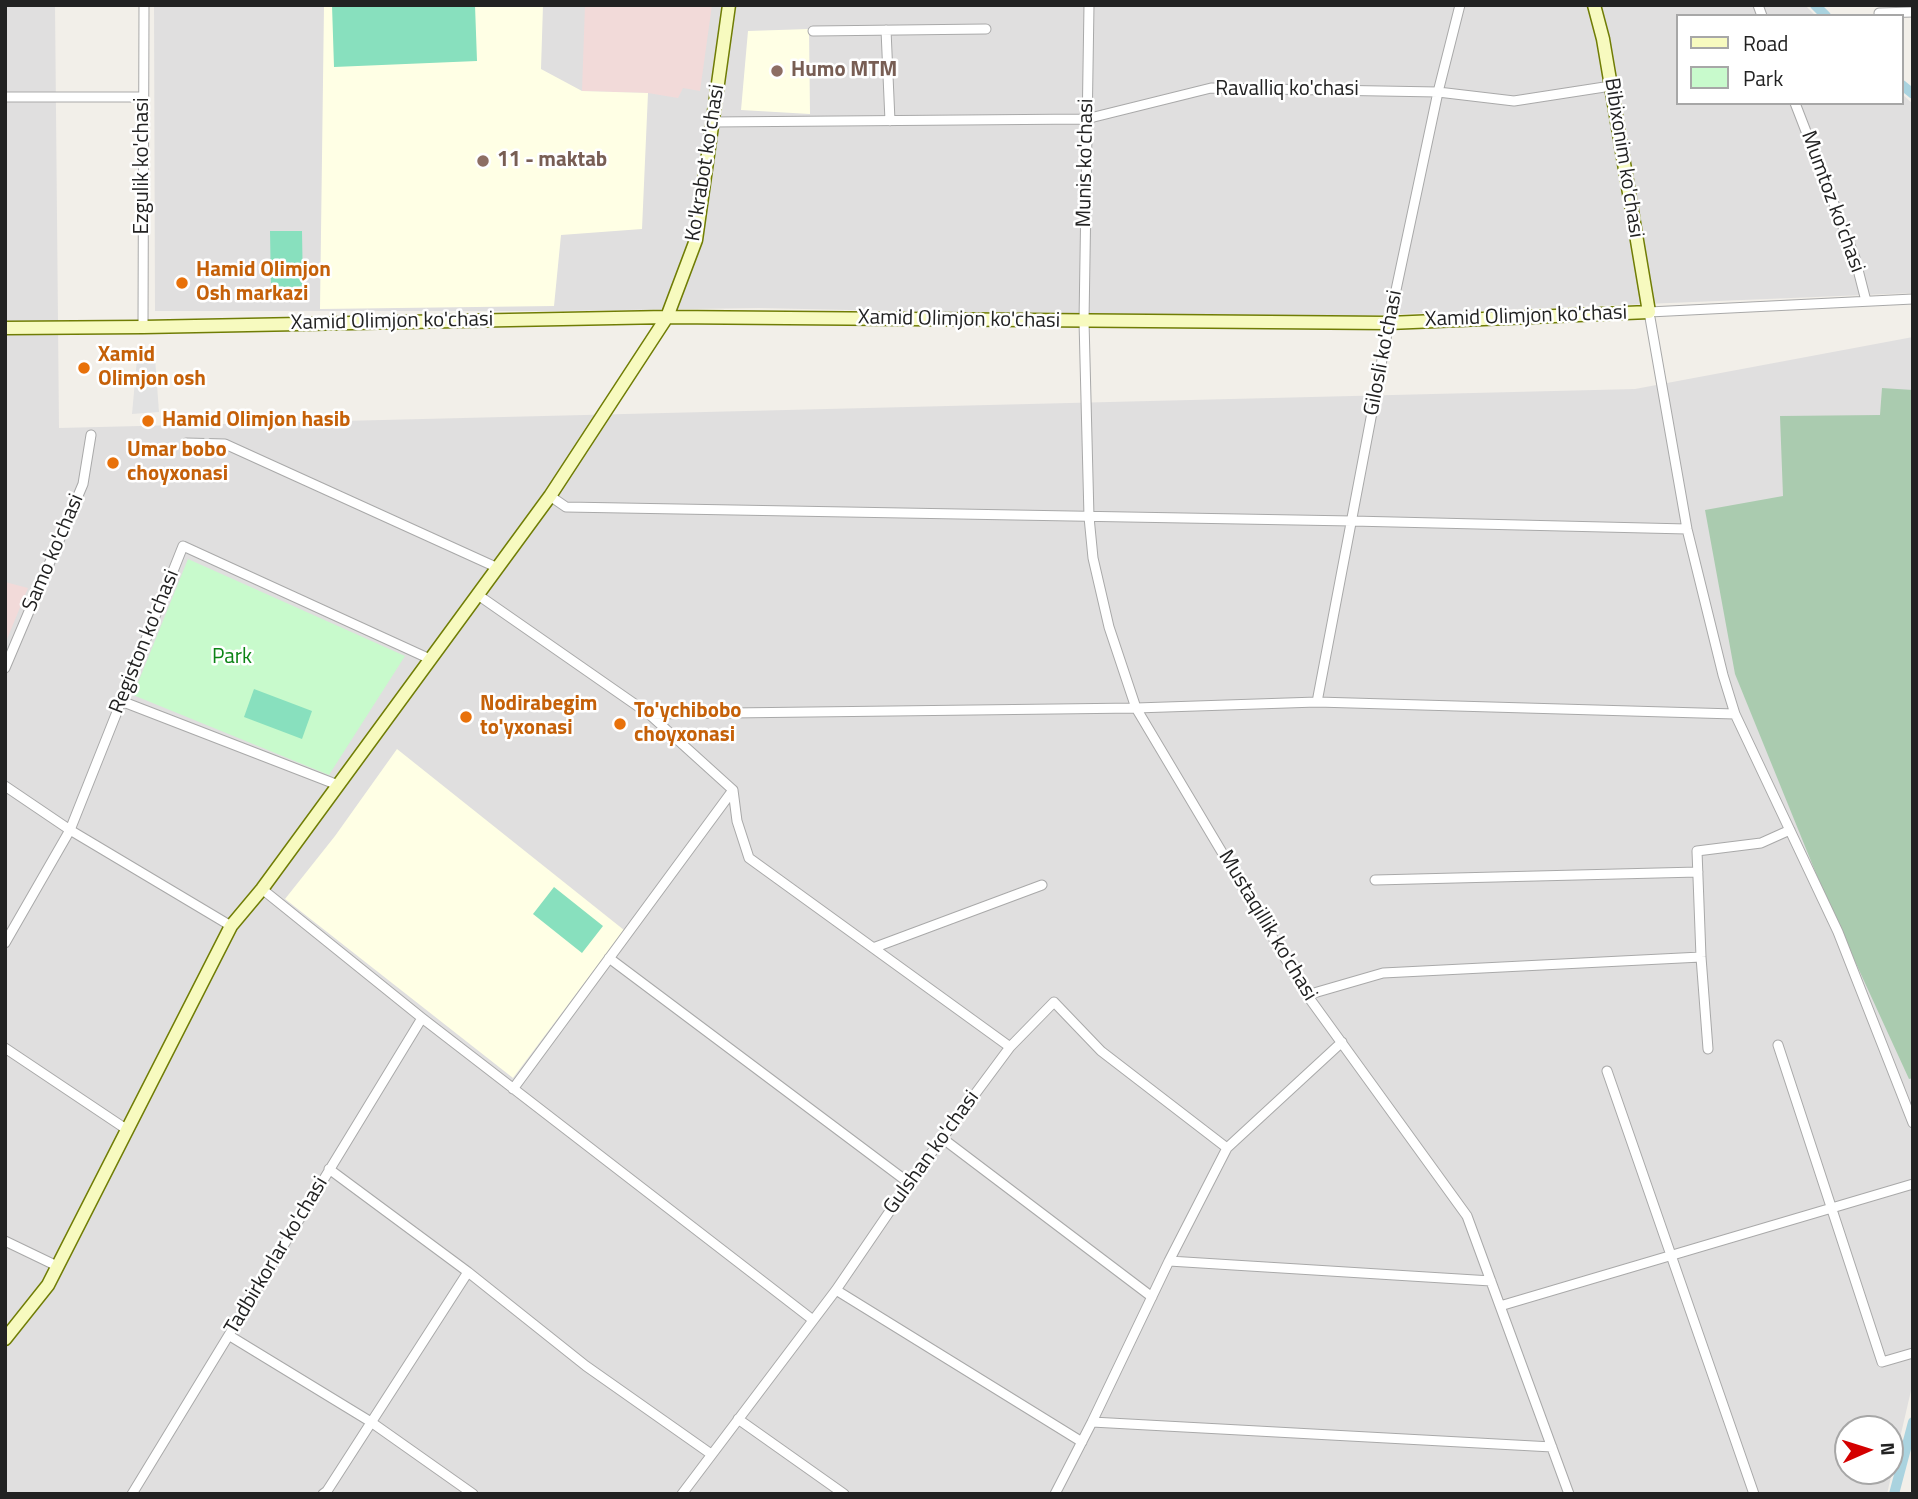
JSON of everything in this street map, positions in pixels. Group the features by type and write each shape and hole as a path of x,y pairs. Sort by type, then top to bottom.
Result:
{"main road":[{"name":"Ko'krabot ko'chasi","path":"5,1339 48,1285 231,926 262,888 550,496 667,317 696,240 729,5"},
{"name":"Bibixonim ko'chasi","path":"1594,5 1603,39 1648,312"},
{"name":"Xamid Olimjon ko'chasi","path":"5,328 667,317 1389,323 1648,312"}],"street":[{"name":"Ezgulik ko'chasi","path":"143,327 144,5"},
{"name":"Munis ko'chasi","path":"1084,321 1088,5"},
{"name":"Gilosli ko'chasi","path":"1317,702 1389,323 1438,92 1460,5"},
{"path":"1879,13 1913,12"},
{"path":"813,31 986,29"},
{"path":"886,30 890,121"},
{"name":"Ravalliq ko'chasi","path":"712,122 1086,120 1212,88 1438,92 1514,101 1611,86"},
{"path":"5,96 142,97"},
{"name":"Mumtoz ko'chasi","path":"1796,105 1856,258 1866,301"},
{"name":"Xamid Olimjon ko'chasi","path":"1648,312 1913,299"},
{"path":"1648,312 1687,529 1735,714 1838,932 1913,1123"},
{"name":"Mustaqillik ko'chasi","path":"1084,321 1089,517 1093,558 1109,627 1136,708 1307,995 1467,1216 1569,1494"},
{"name":"Samo ko'chasi","path":"5,668 83,484 91,435"},
{"path":"186,443 225,444 498,568"},
{"path":"550,496 566,507 1687,529"},
{"name":"Registon ko'chasi","path":"5,943 70,830 183,546 430,659"},
{"path":"478,596 649,714 733,790 737,821 749,858 1010,1047"},
{"path":"121,701 338,785"},
{"path":"649,714 1136,708 1317,702 1735,714"},
{"path":"5,786 70,830 231,926"},
{"path":"513,1089 733,790"},
{"path":"1708,1049 1697,851 1761,843 1790,830"},
{"path":"1375,880 1698,873"},
{"path":"873,948 1042,886"},
{"path":"262,888 422,1018 813,1320"},
{"path":"1307,995 1383,973 1701,957"},
{"path":"609,958 909,1183"},
{"name":"Gulshan ko'chasi","path":"682,1494 836,1290 909,1183 1010,1047 1054,1002 1101,1051 1227,1148"},
{"name":"Tadbirkorlar ko'chasi","path":"132,1494 422,1018"},
{"path":"1055,1494 1227,1148 1342,1042"},
{"path":"1778,1045 1882,1363 1913,1353"},
{"path":"5,1048 127,1129"},
{"path":"1607,1071 1755,1494"},
{"path":"942,1138 1152,1297"},
{"path":"329,1169 468,1272 586,1366 711,1454"},
{"path":"1500,1306 1913,1184"},
{"path":"5,1241 57,1266"},
{"path":"1169,1261 1491,1281"},
{"path":"323,1494 468,1272"},
{"path":"836,1290 1082,1442"},
{"path":"230,1336 371,1422 472,1494"},
{"path":"738,1419 844,1494"},
{"path":"1092,1422 1552,1447"}],"shaded area":[{"path":"5,5 55,5 59,428 1635,389 1913,337 1913,1382 1904,1421 1904,1415 1834,1415 1834,1485 1889,1485 1887,1494 5,1494"},
{"path":"154,5 1805,5 1814,14 1676,14 1676,105 1904,105 1904,96 1913,104 1913,293 1328,317 759,308 155,311"},
{"name":"11 - maktab","path":"324,5 543,5 541,69 582,91 648,93 642,229 561,235 554,306 320,309"},
{"path":"585,5 712,5 700,91 683,88 678,98 648,93 582,91"},
{"name":"Humo MTM","path":"809,29 810,114 741,110 748,31"},
{"path":"155,358 159,412 132,414 137,359"},
{"path":"1882,388 1913,390 1913,1078 1909,1079 1826,898 1735,674 1705,510 1783,496 1780,416 1880,415"},
{"path":"5,582 28,588 5,644"},
{"path":"397,749 624,930 513,1078 285,899 335,836"}],"green space":[{"path":"332,5 475,5 477,61 334,67"},
{"path":"270,231 302,231 303,290 271,290"},
{"name":"Park","path":"188,559 405,656 329,775 133,695"},
{"path":"254,689 312,711 302,739 244,717"},
{"path":"554,887 603,926 582,953 533,914"}],"waterway":[{"path":"1815,5 1824,14"},
{"path":"1904,87 1913,94"},
{"path":"1894,1494 1913,1422"}],"place":[{"name":"Humo MTM","path":"777,71"},
{"name":"11 - maktab","path":"483,161"},
{"name":"Hamid Olimjon Osh markazi","path":"182,283"},
{"name":"Xamid Olimjon osh","path":"84,368"},
{"name":"Hamid Olimjon hasib","path":"148,421"},
{"name":"Umar bobo choyxonasi","path":"113,463"},
{"name":"Nodirabegim to'yxonasi","path":"466,717"},
{"name":"To'ychibobo choyxonasi","path":"620,724"}]}
